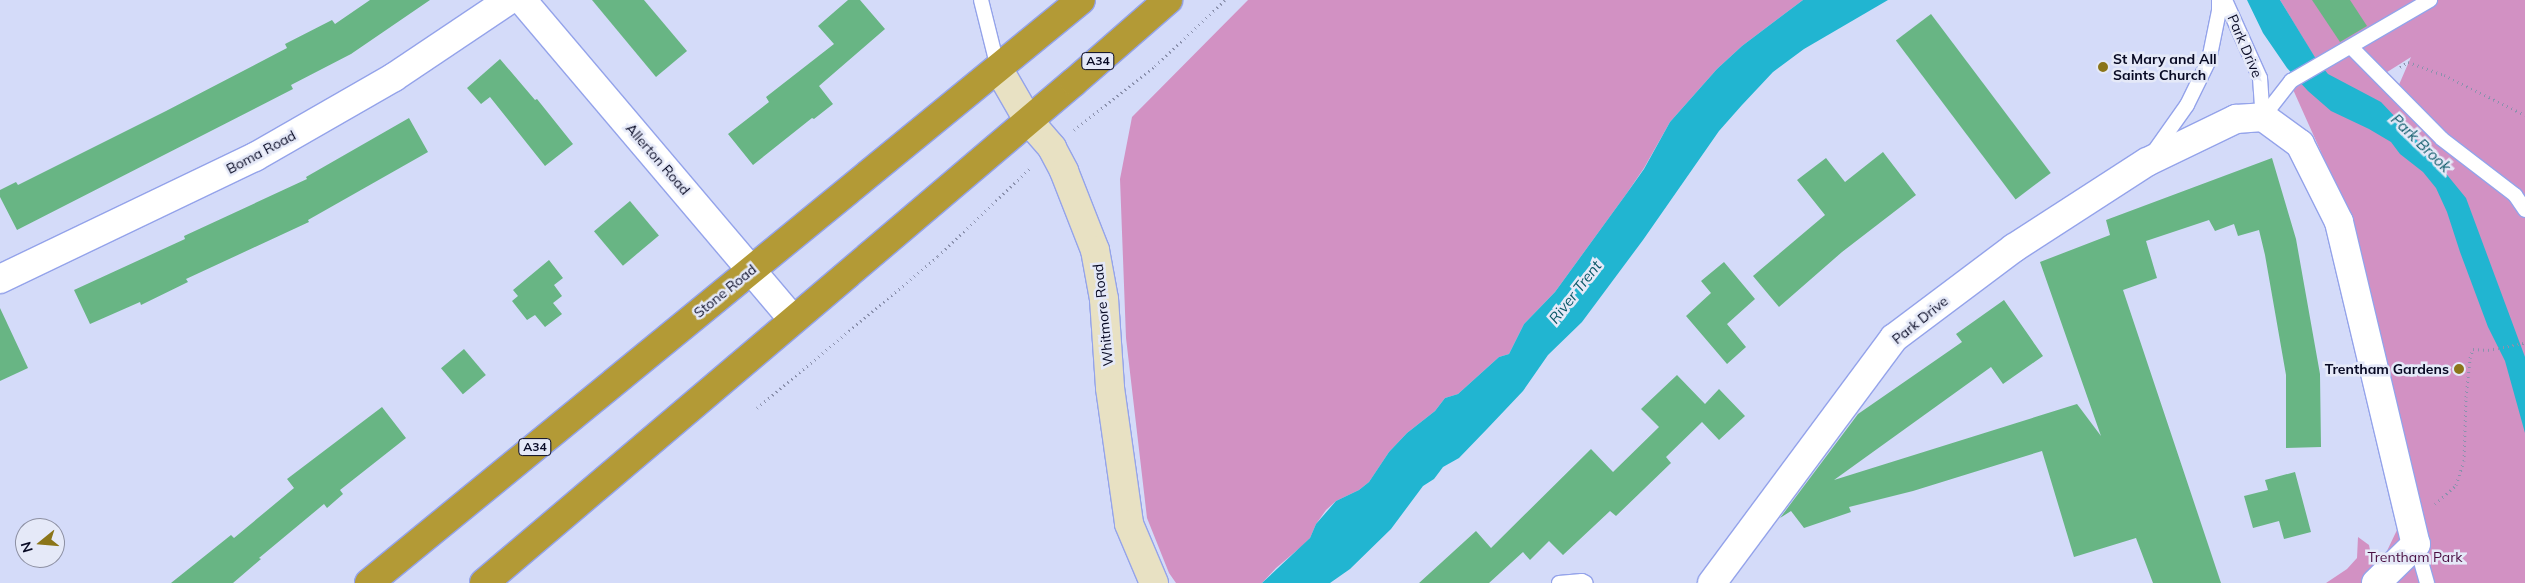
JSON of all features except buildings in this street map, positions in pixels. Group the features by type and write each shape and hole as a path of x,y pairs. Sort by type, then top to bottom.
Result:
{"highway":[{"name":"Stone Road","path":"369,583 1081,0"},
{"name":"A34","path":"484,583 1168,0"}],"main road":[{"name":"Whitmore Road","path":"998,68 1028,120 1052,148 1079,203 1095,250 1104,299 1110,388 1129,524 1154,583"}],"street":[{"name":"Boma Road","path":"0,278 255,157 394,77 509,0"},
{"name":"Allerton Road","path":"522,0 752,269 793,320"},
{"name":"Park Drive","path":"1712,583 1894,338 2014,248 2147,162 2236,119 2263,117"},
{"path":"2263,117 2300,144 2339,222 2413,533 2376,583"}],"lane":[{"path":"981,0 998,68"},
{"name":"Park Drive","path":"2147,162 2187,105 2209,60 2219,12 2219,0"},
{"name":"Park Drive","path":"2225,0 2260,78 2263,117"},
{"path":"2263,117 2291,81 2430,0"},
{"path":"2347,49 2442,139 2515,195 2525,210"},
{"path":"2413,533 2427,583"},
{"path":"1559,583 1582,581 1586,583"}],"path":[{"path":"758,408 938,256 1052,148 1155,66 1224,0"},
{"path":"2408,62 2444,75 2525,115"},
{"path":"2413,533 2430,509 2456,485 2464,461 2466,397 2470,358 2473,349 2488,350 2525,343"}],"green space":[{"path":"1248,0 1803,0 1742,46 1717,69 1670,122 1644,168 1627,193 1555,292 1524,324 1509,354 1499,357 1458,394 1445,398 1435,411 1407,433 1389,452 1369,482 1359,490 1336,501 1326,510 1316,524 1310,538 1262,583 1176,583 1169,573 1147,518 1126,338 1120,179 1132,117"},
{"name":"Trentham Gardens","path":"2280,0 2525,0 2525,583 2326,583 2347,569 2357,558 2358,537 2369,545 2375,576 2407,509 2401,430 2355,228 2291,85 2353,51 2398,87 2411,57 2384,74 2351,41 2316,60"}],"water":[{"name":"River Trent","path":"1803,0 1888,0 1804,49 1773,72 1719,131 1643,240 1582,322 1548,355 1523,391 1459,458 1443,467 1434,479 1423,486 1391,529 1350,569 1330,583 1262,583 1310,538 1316,524 1336,501 1359,490 1369,482 1389,452 1407,433 1435,411 1445,398 1458,394 1499,357 1509,354 1524,324 1555,292 1644,169 1670,122 1717,69 1742,46"},
{"path":"2247,0 2280,0 2316,59 2328,74 2381,102 2430,154 2466,198 2525,357 2525,433 2505,361 2488,327 2447,212 2436,188 2423,172 2400,154 2391,142 2331,111 2308,91 2287,68 2263,33"}],"place":[{"name":"St Mary and All Saints Church","path":"2103,67"},
{"name":"Trentham Gardens","path":"2459,369"}],"water label":[{"name":"Park Brook","path":"2421,143"}],"park label":[{"name":"Trentham Park","path":"2415,557"}]}
